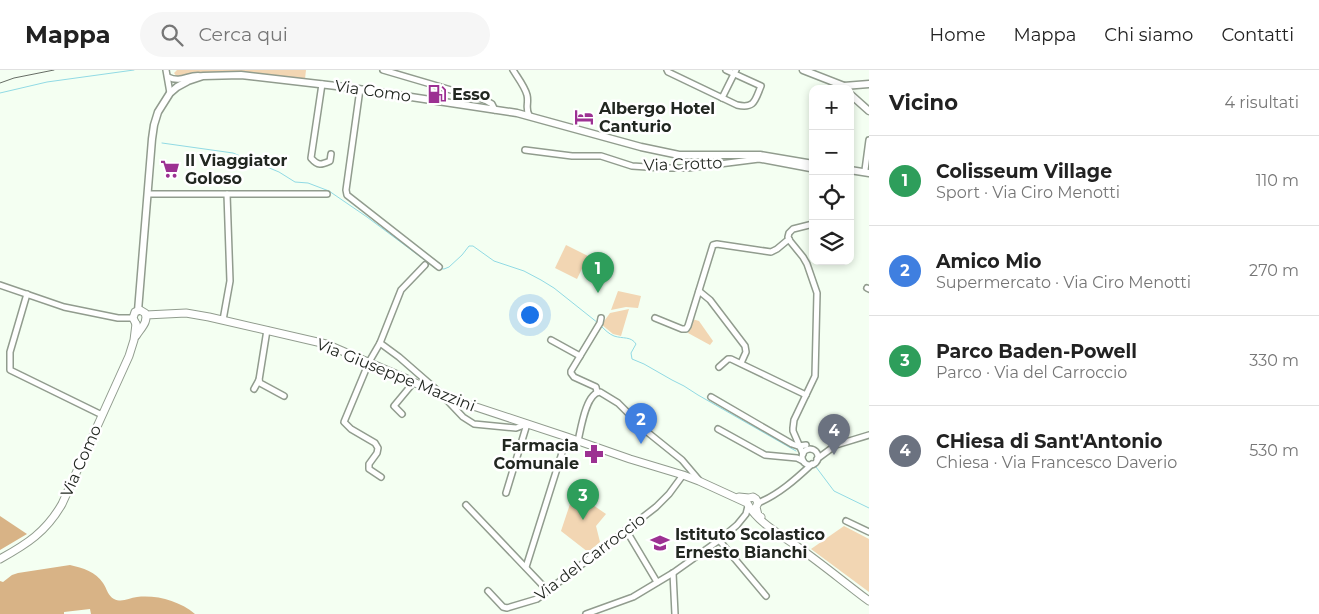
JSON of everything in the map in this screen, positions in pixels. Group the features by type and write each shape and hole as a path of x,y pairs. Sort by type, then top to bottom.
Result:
{"main road":[{"name":"Via Giuseppe Mazzini","path":"141,318 168,313 186,313 326,344 411,380 443,396 683,475 752,503"},
{"name":"Via Como","path":"0,559 30,542 42,531 62,504 122,371 141,318"},
{"path":"752,503 758,515 782,536 869,601"}],"street":[{"path":"383,70 485,100 492,104 495,110"},
{"path":"513,70 527,93 526,111 529,116"},
{"path":"667,70 741,106 753,103 761,86 735,72 726,70"},
{"path":"803,70 837,85"},
{"path":"168,72 177,80 195,75 203,76"},
{"path":"168,72 173,84 172,92"},
{"path":"722,98 735,72"},
{"name":"Via Como","path":"141,318 141,276 154,125 158,112 172,92 188,81 203,76 256,75 517,113 641,147 679,155 760,155 809,163"},
{"path":"322,84 311,158 316,164 322,165 330,161 331,154"},
{"path":"854,86 869,84"},
{"path":"360,89 346,190 348,195 439,267"},
{"path":"854,98 869,111"},
{"path":"517,113 522,110 527,102"},
{"path":"854,170 868,171 869,140"},
{"name":"Via Crotto","path":"524,150 572,156 601,156 632,166 688,168 759,159 809,169"},
{"path":"148,194 327,194"},
{"path":"222,320 230,281 227,194"},
{"path":"806,447 795,434 793,424 815,378 816,289 807,264 789,239 789,233 793,229 809,225"},
{"path":"655,318 679,328 686,328 688,326 713,244 771,252 789,239"},
{"path":"381,477 369,469 369,464 377,453 378,448 375,443 351,429 344,422 369,362 380,343 401,290 425,265"},
{"path":"0,285 64,307 118,318 141,318"},
{"path":"699,291 710,300 746,346 746,352 741,363"},
{"path":"27,294 10,352 10,370 102,414"},
{"path":"597,392 596,387 574,377 571,371 599,323"},
{"path":"254,389 259,380 266,330"},
{"path":"550,340 580,356"},
{"path":"380,343 414,370 463,417 474,424 516,428 527,424"},
{"path":"719,367 728,359 731,359 806,395"},
{"path":"402,414 394,406 411,380 414,370"},
{"path":"259,380 260,383 284,396"},
{"path":"578,441 587,407 597,392"},
{"path":"597,392 618,403 646,431 682,460 699,481"},
{"path":"711,397 792,444 806,447 819,456"},
{"path":"506,494 527,424"},
{"path":"718,429 765,455 803,458"},
{"path":"586,614 632,597 673,573 737,525 752,503 767,499 816,462 819,456 836,445 869,435"},
{"path":"526,567 567,437"},
{"path":"802,473 806,447"},
{"path":"803,458 808,464 812,464"},
{"name":"Via del Carroccio","path":"488,591 502,607 507,608 537,599 656,507 669,494 683,475"},
{"path":"466,505 547,590"},
{"path":"846,521 869,532"},
{"path":"626,530 657,582"},
{"path":"719,540 766,596"},
{"path":"673,573 675,614"}],"shaded area":[{"path":"177,70 306,70 305,79 242,72 197,72 177,77 174,73"},
{"path":"566,245 588,256 577,279 555,268"},
{"path":"618,291 641,296 638,308 626,307 611,310"},
{"path":"629,309 621,336 613,334 601,324 610,313"},
{"path":"692,319 699,321 713,341 710,345 688,333"},
{"path":"574,492 606,514 596,526 600,542 588,552 561,531"},
{"path":"0,516 27,534 0,550"},
{"path":"844,526 869,539 869,592 811,549"},
{"path":"70,565 84,569 97,576 114,599 160,598 175,602 195,614 91,614 90,609 64,612 64,614 0,614 0,581 3,582 18,573"}],"waterway":[{"path":"0,93 47,82 134,70"},
{"path":"162,143 233,153 279,172 295,182 308,183 329,191 435,268 444,269 449,267 469,246 473,246 494,261 524,271 554,288 598,323"},
{"path":"601,326 612,335 634,341 636,344 631,353 632,359 684,386 796,451"},
{"path":"816,467 834,491 869,508"}],"railway":[{"path":"0,83 14,78 54,70"}],"place":[{"name":"Esso","path":"437,94"},
{"name":"Albergo Hotel Canturio","path":"584,117"},
{"name":"Il Viaggiator Goloso","path":"170,169"},
{"name":"Colisseum Village","path":"598,293"},
{"name":"Amico Mio","path":"641,444"},
{"name":"Farmacia Comunale","path":"594,454"},
{"name":"CHiesa di Sant'Antonio","path":"834,455"},
{"name":"Parco Baden-Powell","path":"583,520"},
{"name":"Istituto Scolastico Ernesto Bianchi","path":"660,543"}]}
